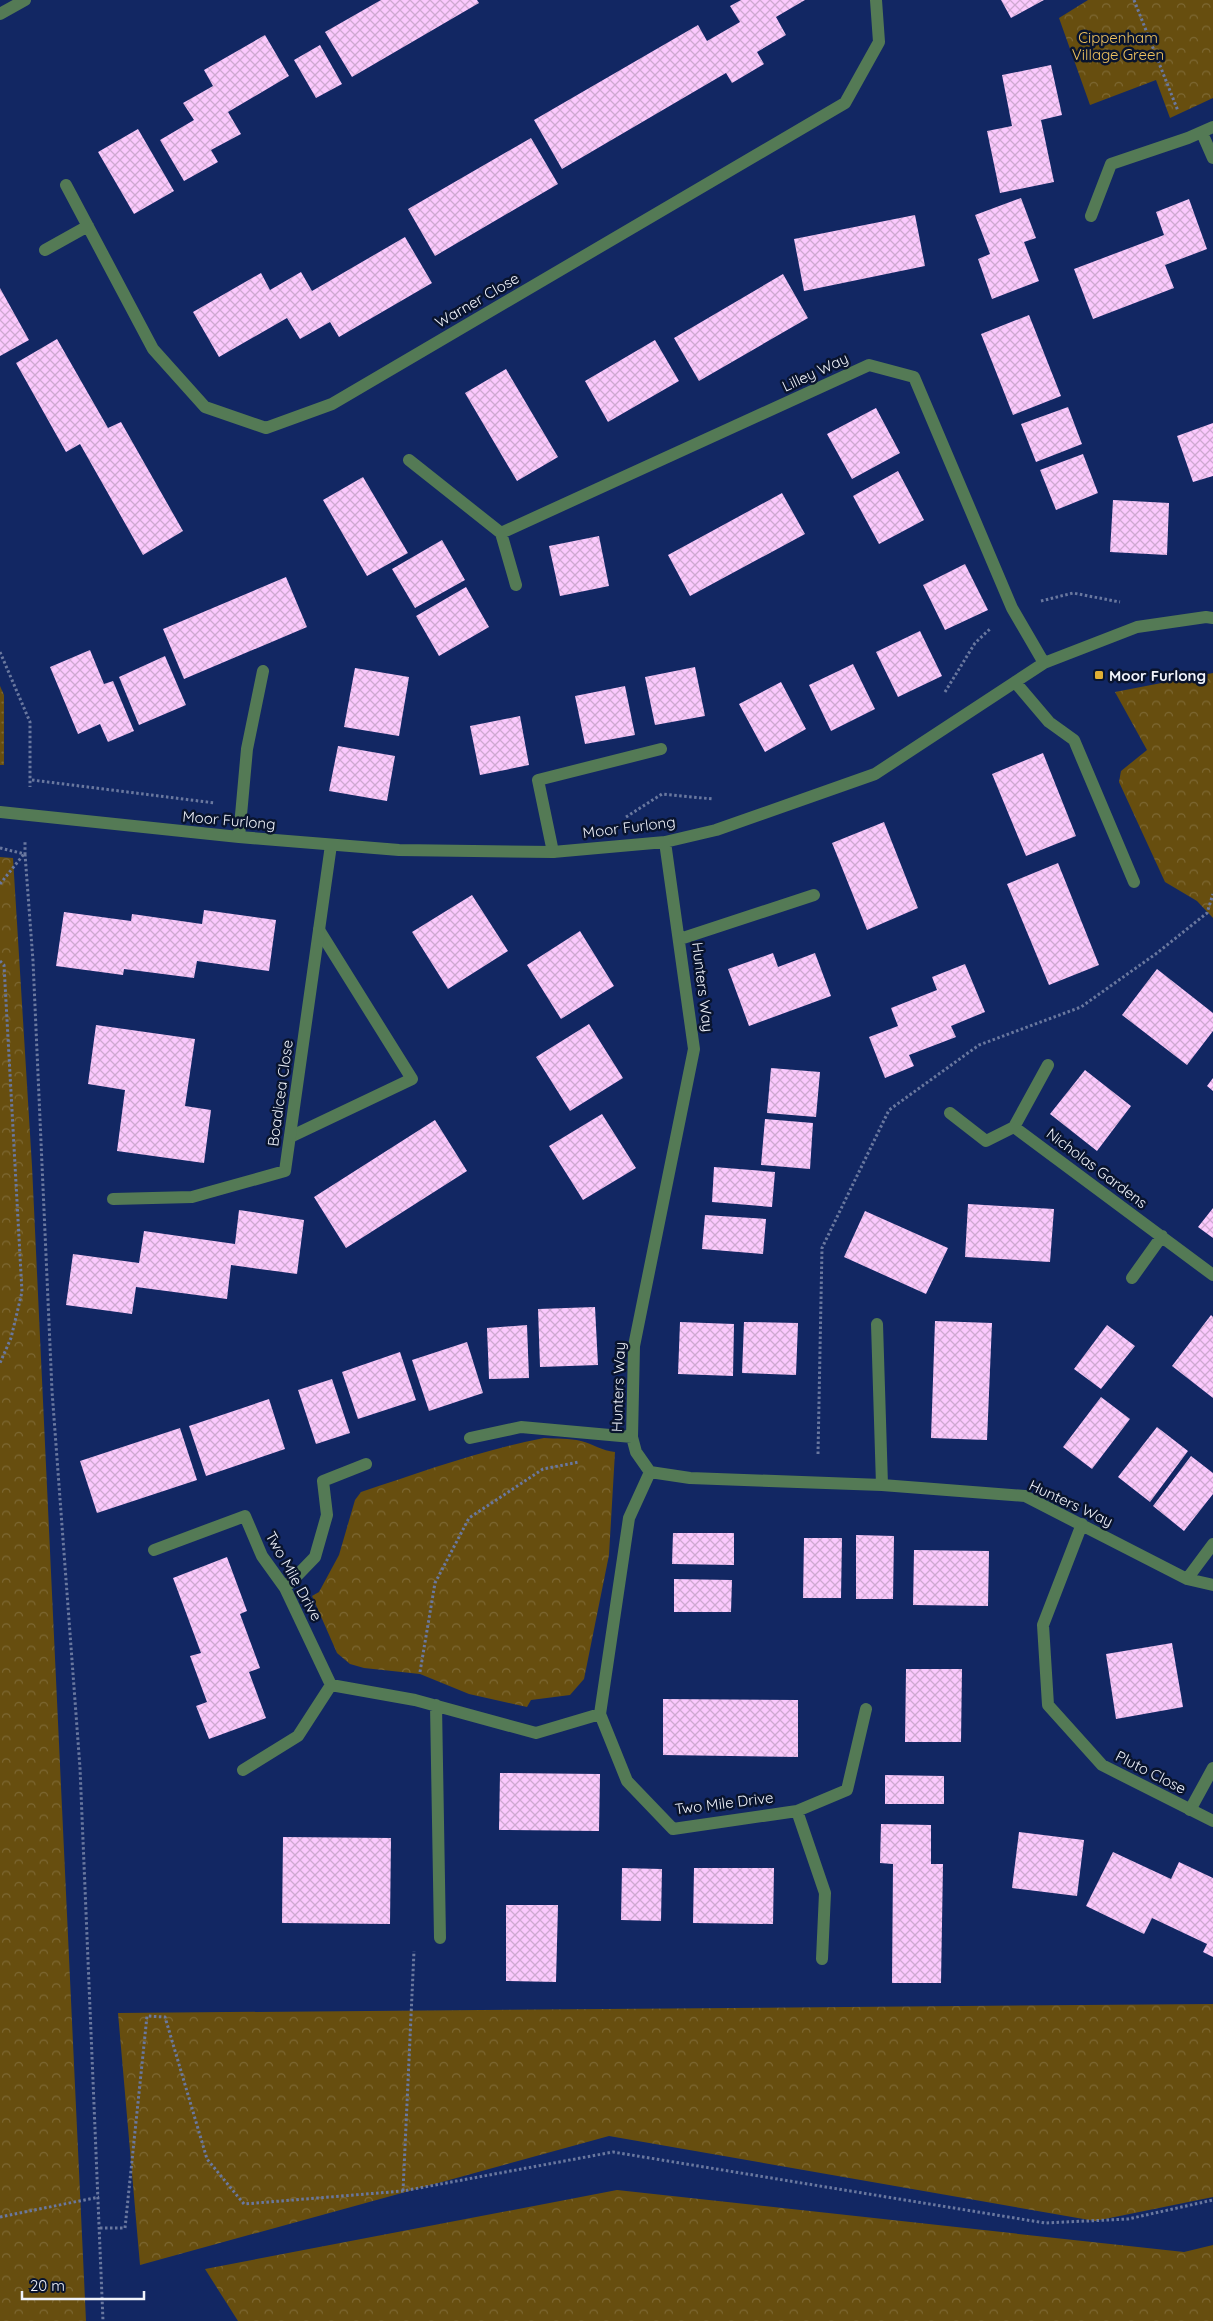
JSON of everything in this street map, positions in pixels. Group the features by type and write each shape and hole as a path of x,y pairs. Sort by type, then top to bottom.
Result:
{"street":[{"path":"0,14 25,0"},
{"name":"Warner Close","path":"66,185 152,349 205,407 266,428 332,404 845,103 880,42 876,0"},
{"path":"1091,216 1111,164 1207,130 1213,158"},
{"path":"45,250 88,226"},
{"name":"Lilley Way","path":"501,533 869,365 914,377 1012,608 1044,663"},
{"path":"409,460 501,533 516,585"},
{"name":"Moor Furlong","path":"0,812 239,837 399,850 552,852 664,842 716,830 875,774 1044,663 1137,627 1206,617 1213,618"},
{"path":"239,837 247,749 264,671"},
{"path":"1015,682 1049,722 1074,740 1134,882"},
{"path":"552,852 538,780 661,749"},
{"name":"Hunters Way","path":"664,842 680,939 694,1048 634,1346 632,1437 636,1452 650,1472 690,1478 882,1484 1025,1496 1187,1579 1213,1585"},
{"name":"Boadicea Close","path":"113,1199 192,1198 285,1171 331,845"},
{"path":"680,939 814,895"},
{"path":"290,1137 412,1079 319,930"},
{"path":"950,1112 986,1141 1014,1127 1048,1065"},
{"name":"Nicholas Gardens","path":"1014,1127 1213,1275"},
{"path":"1132,1278 1162,1236"},
{"path":"877,1324 882,1484"},
{"path":"470,1438 521,1427 632,1437"},
{"path":"285,1588 316,1557 327,1515 323,1481 366,1464"},
{"path":"243,1770 298,1736 331,1685 436,1706 536,1733 600,1714 629,1518 650,1472"},
{"name":"Two Mile Drive","path":"154,1550 245,1516 262,1556 285,1588 331,1685"},
{"name":"Pluto Close","path":"1082,1524 1042,1625 1048,1705 1102,1765 1213,1820"},
{"path":"1187,1579 1213,1544"},
{"path":"436,1706 440,1938"},
{"name":"Two Mile Drive","path":"600,1714 627,1781 673,1829 797,1811 847,1790 866,1709"},
{"path":"1190,1810 1213,1768"},
{"path":"797,1811 825,1893 822,1959"}],"path":[{"path":"1134,0 1188,138"},
{"path":"0,652 30,722 32,780 24,816"},
{"path":"0,884 25,854 33,961 52,1391 80,1768 103,2321"},
{"path":"0,961 4,965 22,1292 11,1338 0,1363"},
{"path":"100,2228 125,2228 147,2016 165,2017 208,2159 244,2204 403,2191 613,2152 1044,2223 1128,2219 1213,2200"},
{"path":"0,2217 99,2197"}],"green space":[{"name":"Cippenham Village Green","path":"1088,0 1213,0 1213,98 1170,118 1156,80 1090,105 1059,18"},
{"path":"1213,673 1213,918 1197,901 1165,882 1119,782 1121,771 1147,750 1115,692"},
{"path":"0,686 4,695 4,765 0,765"},
{"path":"0,857 13,858 32,1166 86,2321 0,2321"},
{"path":"544,1438 576,1440 615,1452 609,1555 584,1679 570,1695 531,1700 527,1707 469,1694 420,1674 364,1668 350,1664 337,1653 312,1596 319,1592 339,1555 355,1500 361,1492 474,1455"},
{"path":"1213,2004 1213,2197 1095,2221 609,2136 140,2265 118,2013"},
{"path":"617,2190 1184,2252 1213,2245 1213,2321 238,2321 205,2269"}],"building":[{"path":"381,0 477,0 479,3 352,77 325,32"},
{"path":"741,0 805,0 776,17 786,35 757,52 764,64 732,83 726,73 562,169 534,120 698,25 707,41 740,22 730,6"},
{"path":"1001,0 1044,0 1011,18"},
{"path":"265,35 289,76 228,112 241,134 211,150 218,162 184,181 160,140 194,120 183,103 213,86 204,70"},
{"path":"320,45 342,84 316,98 294,60"},
{"path":"1051,65 1062,115 1041,120 1054,182 1000,193 987,131 1012,126 1002,75"},
{"path":"138,129 174,191 134,214 98,152"},
{"path":"531,138 558,184 435,256 408,209"},
{"path":"1021,198 1036,238 1024,242 1039,281 992,299 978,259 990,254 975,215"},
{"path":"1189,199 1207,249 1165,265 1174,288 1093,319 1074,269 1164,235 1156,212"},
{"path":"915,215 925,266 804,291 794,239"},
{"path":"405,237 432,283 339,337 330,322 300,339 287,318 219,357 193,312 261,273 270,290 301,272 312,291"},
{"path":"783,274 808,318 699,381 674,338"},
{"path":"0,288 29,340 0,356"},
{"path":"1029,315 1061,396 1013,415 981,334"},
{"path":"57,339 108,428 121,422 183,531 143,555 80,444 66,452 16,363"},
{"path":"655,340 679,381 608,422 585,381"},
{"path":"506,369 558,457 517,481 465,393"},
{"path":"1068,407 1082,444 1036,462 1021,424"},
{"path":"876,408 900,453 852,479 827,434"},
{"path":"1213,423 1213,476 1193,482 1177,436"},
{"path":"1083,454 1098,493 1056,510 1040,470"},
{"path":"898,471 924,520 879,544 853,496"},
{"path":"363,477 408,553 367,576 323,500"},
{"path":"782,493 805,534 690,596 668,555"},
{"path":"1113,500 1169,503 1167,555 1110,552"},
{"path":"599,536 609,586 560,596 549,546"},
{"path":"442,540 465,580 415,608 392,569"},
{"path":"965,564 988,610 945,630 923,585"},
{"path":"286,577 307,627 184,679 163,629"},
{"path":"466,587 489,627 439,656 416,616"},
{"path":"920,631 942,676 898,697 876,652"},
{"path":"90,650 104,684 113,681 134,731 108,742 100,724 78,734 50,667"},
{"path":"165,656 186,705 139,725 119,677"},
{"path":"853,664 875,709 831,731 809,685"},
{"path":"695,667 705,716 655,725 645,677"},
{"path":"355,668 409,677 399,736 344,727"},
{"path":"781,682 806,729 765,752 739,704"},
{"path":"625,686 635,735 585,744 575,696"},
{"path":"520,716 529,765 480,775 470,726"},
{"path":"338,746 395,756 387,801 329,791"},
{"path":"1043,753 1076,836 1026,856 992,774"},
{"path":"884,822 918,908 867,930 832,843"},
{"path":"1058,863 1099,965 1049,985 1007,884"},
{"path":"472,895 508,951 448,989 412,932"},
{"path":"204,910 276,920 269,971 197,961 194,978 124,969 123,975 56,966 64,912 131,921 132,914 202,924"},
{"path":"580,931 614,986 561,1019 527,965"},
{"path":"773,953 778,967 815,953 831,996 749,1026 728,969"},
{"path":"965,964 985,1012 951,1026 956,1037 909,1055 914,1066 885,1078 869,1037 898,1026 891,1008 937,990 932,977"},
{"path":"1157,969 1213,1013 1213,1031 1187,1065 1122,1015"},
{"path":"589,1024 623,1078 570,1111 536,1057"},
{"path":"96,1025 195,1039 185,1106 211,1110 204,1163 117,1151 125,1090 88,1084"},
{"path":"771,1068 820,1072 816,1117 767,1113"},
{"path":"1085,1070 1131,1106 1097,1151 1050,1114"},
{"path":"1213,1078 1213,1091 1207,1086"},
{"path":"602,1114 636,1168 583,1200 549,1146"},
{"path":"765,1119 813,1123 810,1169 761,1165"},
{"path":"435,1120 467,1171 346,1248 314,1197"},
{"path":"714,1167 775,1172 772,1207 712,1202"},
{"path":"968,1204 1054,1209 1050,1262 965,1257"},
{"path":"1213,1208 1213,1238 1198,1227"},
{"path":"239,1210 304,1220 297,1274 231,1265 227,1299 136,1287 132,1314 66,1305 73,1254 139,1263 144,1231 235,1244"},
{"path":"865,1211 948,1248 926,1294 844,1257"},
{"path":"705,1215 766,1219 763,1254 702,1249"},
{"path":"595,1307 598,1365 540,1367 538,1309"},
{"path":"1211,1315 1213,1317 1213,1398 1172,1366"},
{"path":"935,1321 992,1323 987,1440 931,1438"},
{"path":"680,1322 734,1324 733,1376 678,1374"},
{"path":"744,1322 798,1323 796,1375 742,1373"},
{"path":"527,1325 529,1378 489,1379 487,1328"},
{"path":"1107,1325 1135,1346 1101,1389 1074,1369"},
{"path":"467,1342 483,1393 429,1411 412,1360"},
{"path":"400,1352 416,1400 358,1419 342,1372"},
{"path":"332,1379 350,1433 316,1444 298,1390"},
{"path":"1101,1397 1130,1419 1092,1469 1063,1447"},
{"path":"269,1399 285,1449 206,1476 189,1426"},
{"path":"1157,1427 1188,1451 1150,1502 1118,1477"},
{"path":"180,1428 197,1480 97,1513 80,1461"},
{"path":"1191,1456 1213,1473 1213,1494 1184,1531 1153,1506"},
{"path":"673,1533 734,1533 734,1565 672,1564"},
{"path":"856,1535 894,1536 893,1599 856,1599"},
{"path":"804,1538 842,1538 841,1598 803,1598"},
{"path":"914,1550 989,1551 988,1606 913,1605"},
{"path":"227,1557 247,1611 240,1614 260,1668 249,1672 266,1718 209,1739 196,1706 207,1702 190,1656 201,1653 173,1578"},
{"path":"674,1579 732,1580 731,1612 674,1612"},
{"path":"1172,1643 1183,1707 1116,1719 1106,1654"},
{"path":"906,1669 962,1669 961,1742 905,1742"},
{"path":"663,1699 798,1700 798,1757 663,1755"},
{"path":"500,1773 600,1774 599,1831 499,1830"},
{"path":"885,1775 944,1776 944,1804 885,1804"},
{"path":"881,1824 931,1825 931,1864 943,1864 941,1983 892,1983 893,1864 880,1863"},
{"path":"1019,1832 1084,1840 1077,1896 1012,1888"},
{"path":"283,1837 391,1838 390,1924 282,1923"},
{"path":"1113,1852 1171,1879 1179,1862 1213,1878 1213,1957 1203,1952 1207,1944 1152,1918 1144,1934 1086,1906"},
{"path":"622,1868 662,1869 661,1921 621,1920"},
{"path":"694,1868 774,1868 773,1924 693,1923"},
{"path":"506,1905 558,1905 556,1982 506,1981"}],"place":[{"name":"Moor Furlong","path":"1099,675"}]}
